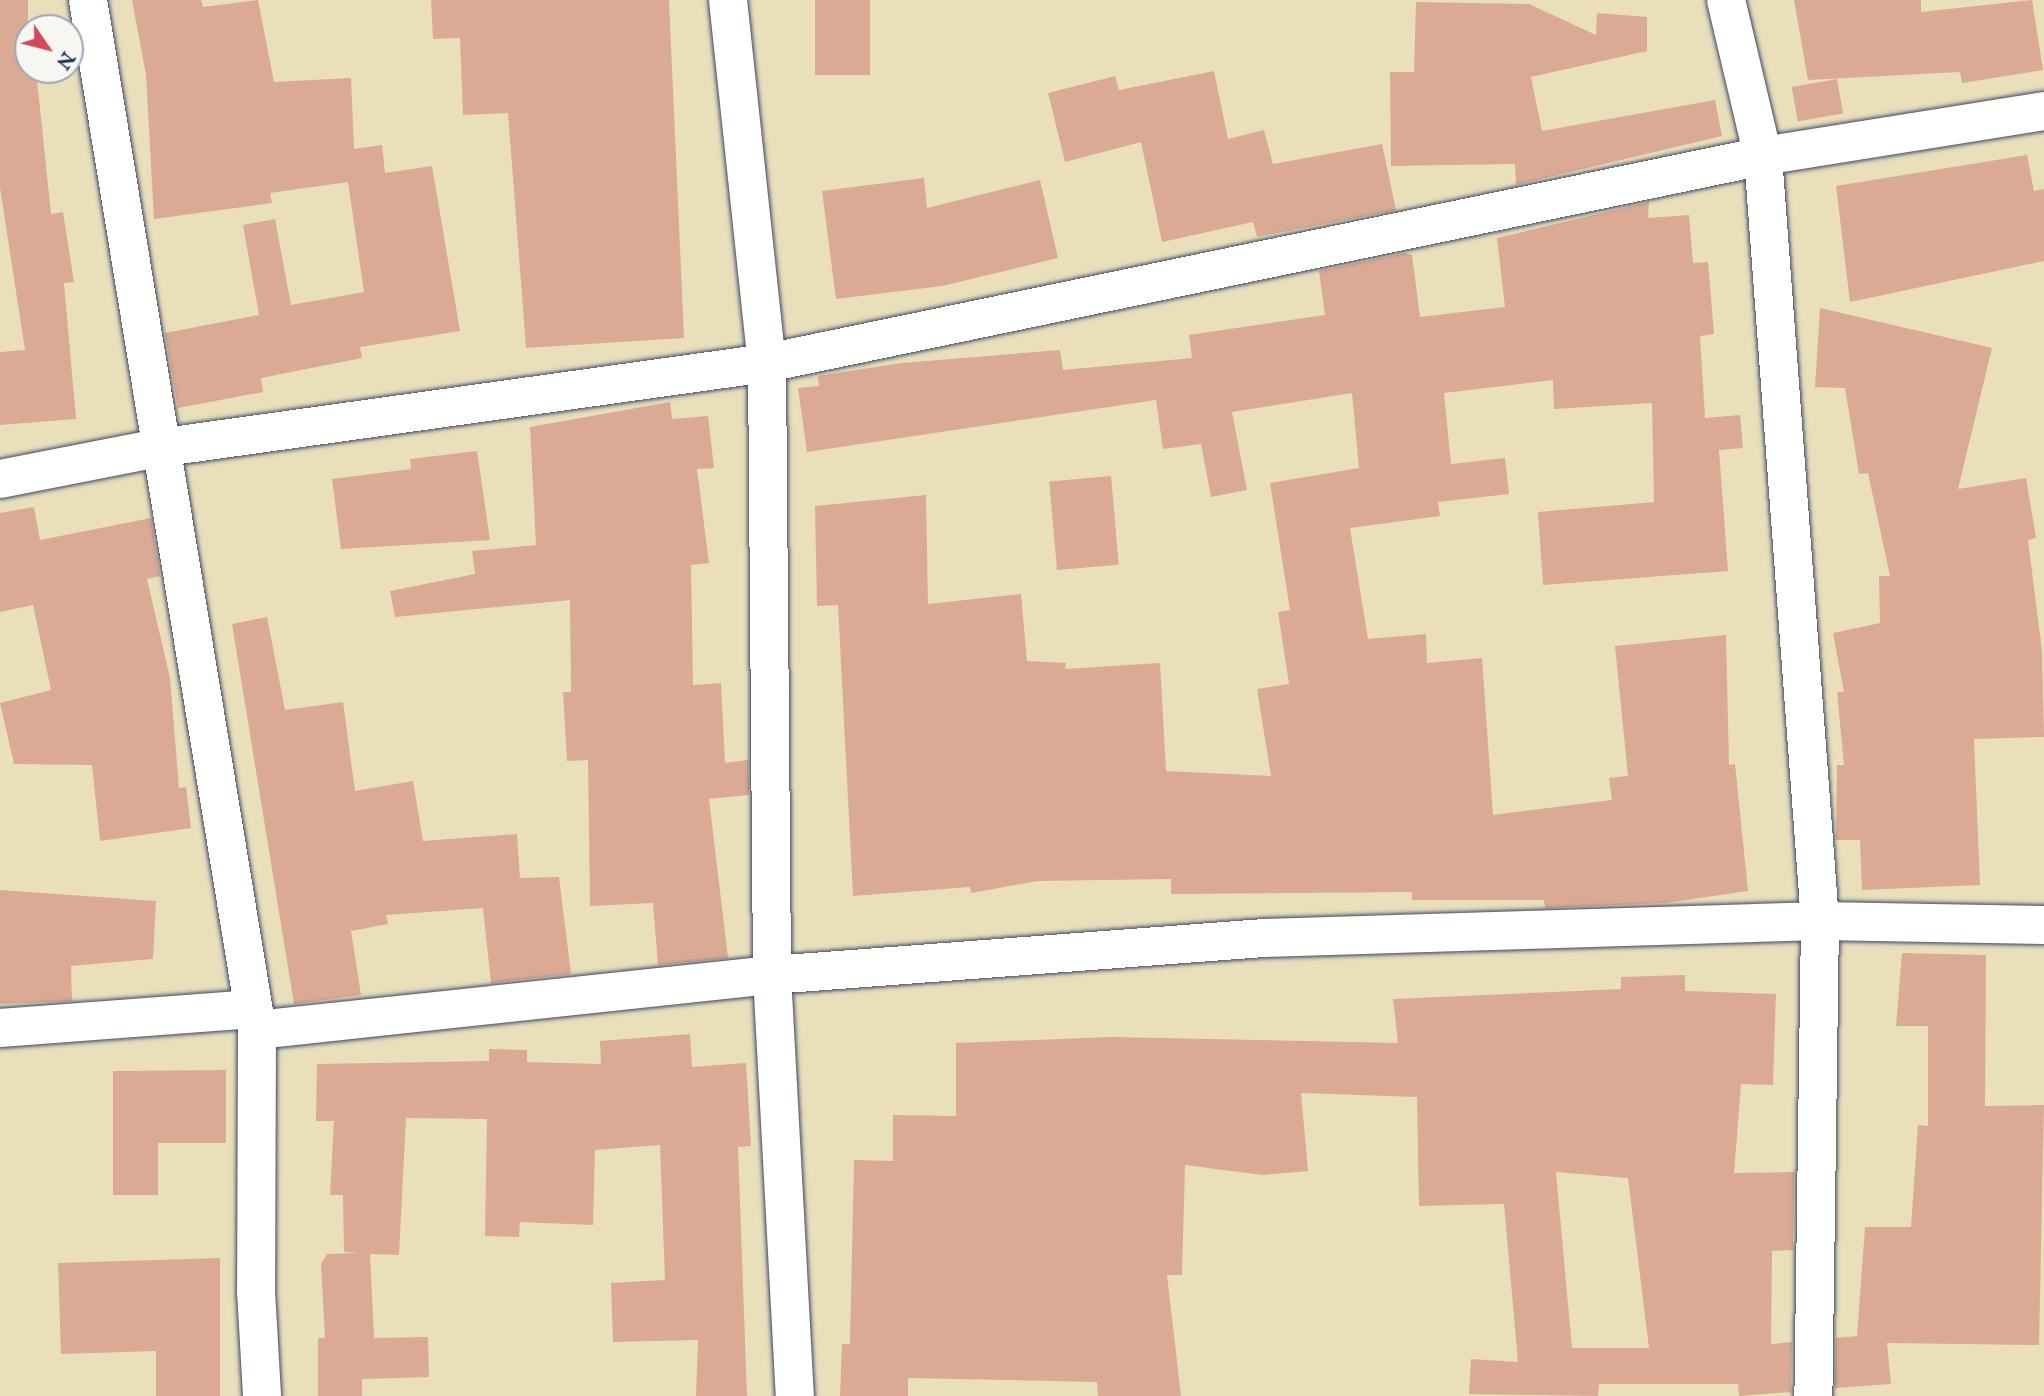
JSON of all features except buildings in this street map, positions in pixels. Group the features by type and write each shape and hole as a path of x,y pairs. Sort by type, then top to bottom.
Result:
{"street":[{"path":"88,0 158,448 255,1019 256,1291 262,1396"},
{"path":"728,0 767,363 772,975 795,1396"},
{"path":"1726,0 1763,156 1820,921 1813,1396"},
{"path":"0,479 158,448 767,363 1763,156 2044,111"},
{"path":"0,1028 255,1019 772,975 1264,938 1820,921 2044,925"}]}
